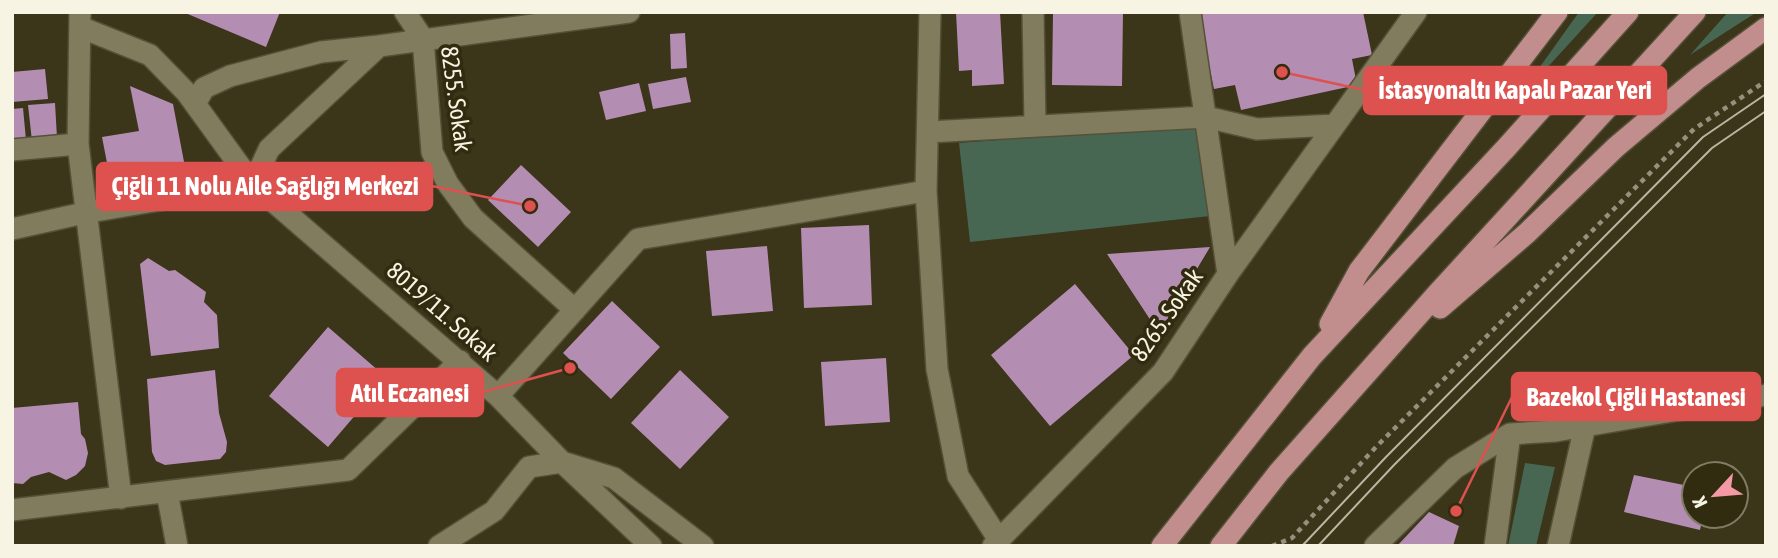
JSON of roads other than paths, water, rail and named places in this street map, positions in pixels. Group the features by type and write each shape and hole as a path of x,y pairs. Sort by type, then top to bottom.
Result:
{"main road":[{"path":"1312,356 1359,271 1557,12"},
{"path":"1162,546 1312,356 1507,147 1628,12"},
{"path":"1221,546 1279,472 1695,12"},
{"path":"1378,362 1527,233 1616,147 1698,78 1766,27"}],"street":[{"name":"8255. Sokak","path":"405,12 423,39 432,152 448,184 472,218 575,310"},
{"path":"195,104 205,88 230,76 321,52 629,12"},
{"path":"930,12 926,191 937,369 958,476 996,543"},
{"path":"1033,12 1035,125"},
{"name":"8265. Sokak","path":"996,543 1163,372 1228,274 1189,12"},
{"path":"1228,274 1416,12"},
{"path":"80,20 78,144 84,213 121,498"},
{"name":"8019/11. Sokak","path":"80,20 150,55 195,104 253,184 460,361 651,546"},
{"path":"12,229 84,213 253,184 269,149 379,46"},
{"path":"928,132 1206,117 1258,129 1335,125"},
{"path":"12,150 78,144"},
{"path":"498,396 638,239 926,191"},
{"path":"12,510 348,470 460,361"},
{"path":"1375,546 1455,468 1510,434 1584,426 1766,395"},
{"path":"1558,546 1584,426"},
{"path":"1496,546 1510,434"},
{"path":"439,546 494,511 529,467 562,461 614,478 703,546"},
{"path":"167,492 177,546"}],"tram line":[{"path":"1302,546 1386,457 1703,137 1766,94"},
{"path":"1318,546 1394,465 1712,148 1766,111"}],"place":[{"name":"İstasyonaltı Kapalı Pazar Yeri","path":"1282,72"},
{"name":"Çiğli 11 Nolu Aile Sağlığı Merkezi","path":"530,206"},
{"name":"Atıl Eczanesi","path":"570,368"},
{"name":"Bazekol Çiğli Hastanesi","path":"1456,511"}]}
